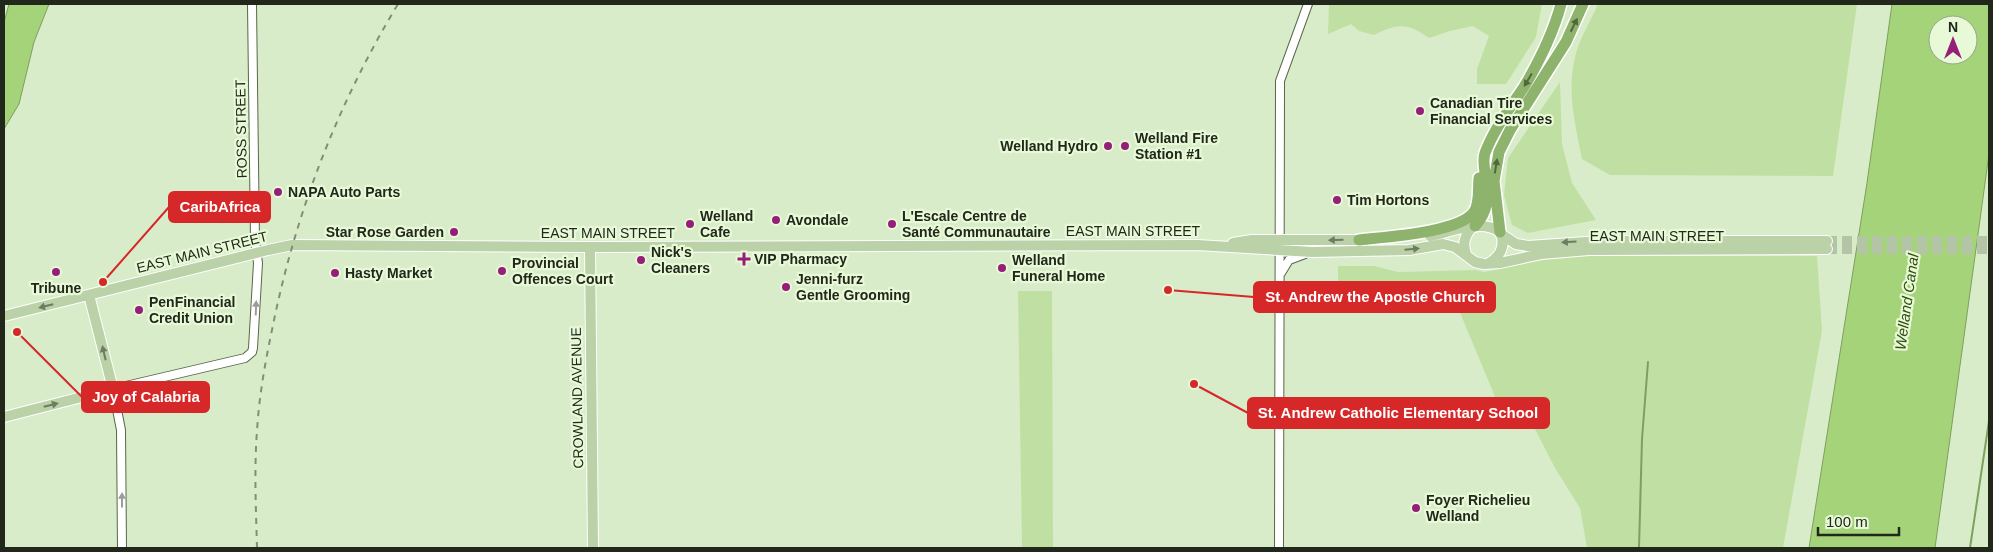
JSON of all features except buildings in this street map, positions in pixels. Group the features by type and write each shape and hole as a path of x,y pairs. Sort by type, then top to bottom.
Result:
{"highway":[{"path":"1359,240 1413,235 1465,219 1474,212 1477,206 1479,174 1484,157 1497,129 1543,53 1553,31 1561,4"},
{"path":"1501,233 1494,181 1500,150 1510,130 1566,42 1583,4"},
{"path":"1474,226 1487,208 1484,157"}],"main road":[{"path":"1487,225 1501,233 1503,245 1501,252 1496,259 1488,264 1475,262 1466,254 1465,238 1474,226 1487,225"},
{"name":"EAST MAIN STREET","path":"4,316 284,246 1279,245 1404,239 1430,236 1474,226"},
{"name":"EAST MAIN STREET","path":"1488,264 1541,254 1597,250 1827,245 1601,241 1524,246 1516,244 1501,233"},
{"name":"EAST MAIN STREET","path":"1279,245 1312,252 1409,250 1447,244 1466,254"},
{"name":"CROWLAND AVENUE","path":"590,247 594,548"},
{"path":"96,317 96,302 101,296 134,284"},
{"path":"4,417 113,390 89,295"}],"street":[{"name":"ROSS STREET","path":"113,390 240,359 252,352 258,263 254,241 252,4"},
{"path":"1280,548 1278,473 1280,81 1308,4"},
{"path":"1280,274 1287,262 1293,257 1312,252"},
{"path":"113,390 121,430 122,548"}],"shaded area":[{"path":"1329,4 1542,4 1536,37 1506,84 1477,84 1477,69 1489,36 1473,26 1429,38 1408,27 1402,26 1390,28 1374,35 1359,31 1351,24 1328,34"},
{"path":"1598,4 1857,4 1833,176 1610,175 1582,159 1573,106 1573,67 1581,40"},
{"path":"1560,82 1562,144 1572,183 1596,220 1528,233 1512,225 1504,195 1508,158"},
{"path":"1564,256 1817,256 1822,331 1783,548 1587,548 1580,508 1555,468 1520,400 1496,399 1456,303 1338,304 1338,266 1374,266 1398,272 1475,270 1484,272"},
{"path":"1018,291 1052,291 1053,548 1022,548"}],"water":[{"path":"9,4 49,4 34,42 19,104 4,129 4,22"},
{"name":"Welland Canal","path":"1892,4 1989,4 1989,154 1935,548 1809,548 1867,183"}],"waterway":[{"path":"1639,548 1642,439 1648,362"},
{"path":"1970,548 1989,421"}],"tunnel":[{"path":"1827,241 1989,241"},
{"path":"1827,249 1989,249"}],"railway":[{"path":"257,548 255,475 258,418 272,330 293,244 321,161 337,121 376,42 398,4"}],"place":[{"name":"Canadian Tire Financial Services","path":"1420,111"},
{"name":"Welland Hydro","path":"1108,146"},
{"name":"Welland Fire Station #1","path":"1125,146"},
{"name":"NAPA Auto Parts","path":"278,192"},
{"name":"Tim Hortons","path":"1337,200"},
{"name":"Avondale","path":"776,220"},
{"name":"Welland Cafe","path":"690,224"},
{"name":"L'Escale Centre de Santé Communautaire","path":"892,224"},
{"name":"Star Rose Garden","path":"454,232"},
{"name":"VIP Pharmacy","path":"744,259"},
{"name":"Nick's Cleaners","path":"641,260"},
{"name":"Welland Funeral Home","path":"1002,268"},
{"name":"Provincial Offences Court","path":"502,271"},
{"name":"Tribune","path":"56,272"},
{"name":"Hasty Market","path":"335,273"},
{"name":"CaribAfrica","path":"103,282"},
{"name":"Jenni-furz Gentle Grooming","path":"786,287"},
{"name":"St. Andrew the Apostle Church","path":"1168,290"},
{"name":"PenFinancial Credit Union","path":"139,310"},
{"name":"Joy of Calabria","path":"17,332"},
{"name":"St. Andrew Catholic Elementary School","path":"1194,384"},
{"name":"Foyer Richelieu Welland","path":"1416,508"}]}
